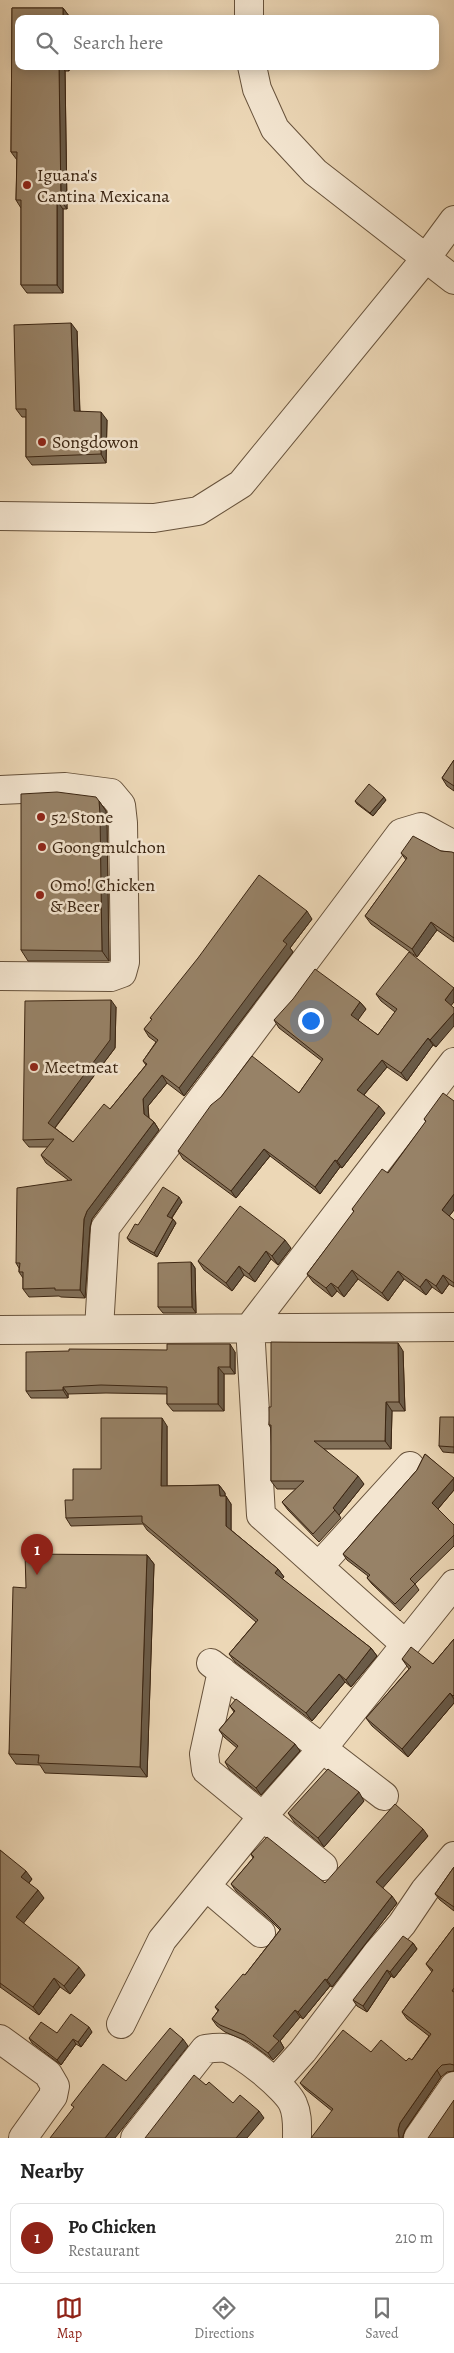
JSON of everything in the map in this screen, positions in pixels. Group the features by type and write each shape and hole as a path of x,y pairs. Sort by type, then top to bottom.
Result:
{"street":[{"path":"249,0 249,15"},
{"path":"253,70 257,89 275,130 315,172 454,280"},
{"path":"0,516 154,518 198,511 241,484 426,258 454,220"},
{"path":"0,790 65,787 111,793 120,805 123,824 125,962 122,972 111,977 0,976"},
{"path":"99,1329 105,1228 401,832 421,827 454,845"},
{"path":"405,1644 260,1515 250,1327 454,1062"},
{"path":"0,1330 454,1327"},
{"path":"319,1566 410,1466"},
{"path":"122,2024 162,1940 262,1817 322,1749 454,1584"},
{"path":"323,1866 206,1770 204,1754 216,1667 384,1796"},
{"path":"276,2081 303,2052 378,1952 402,1924 425,1890 454,1856"},
{"path":"207,1887 262,1933"},
{"path":"0,2039 48,2074 55,2086 54,2096 23,2138"},
{"path":"135,2138 205,2049 227,2048 276,2081 293,2101 298,2117 297,2138"},
{"path":"418,2138 454,2086"}],"building":[{"path":"12,8 63,8 63,15 15,15 15,70 59,70 61,201 57,201 57,285 21,285 21,200 16,200 17,152 11,152"},
{"path":"71,323 74,411 101,412 101,454 26,457 26,409 16,409 14,325"},
{"path":"454,760 454,786 442,778"},
{"path":"369,784 384,797 370,813 355,801"},
{"path":"57,792 96,797 99,801 102,951 21,950 21,794"},
{"path":"413,836 441,851 454,853 454,938 431,922 412,949 365,916 407,858 401,853"},
{"path":"259,875 307,911 283,941 287,944 179,1088 162,1075 143,1099 144,1114 154,1122 87,1211 84,1219 80,1290 55,1290 55,1288 23,1289 23,1272 19,1272 20,1263 16,1263 17,1188 72,1180 41,1155 54,1139 23,1140 25,1001 111,1000 110,1040 48,1123 73,1142 104,1104 110,1109 147,1064 143,1061 158,1040 144,1029 152,1019 150,1018 198,958"},
{"path":"409,952 454,988 445,1000 454,1008 454,1013 430,1040 428,1038 401,1073 382,1060 357,1090 379,1106 315,1187 264,1149 231,1191 178,1151 211,1105 221,1097 252,1056 299,1093 323,1059 274,1020 293,999 315,969 360,1002 351,1015 378,1035 397,1009 376,994"},
{"path":"443,1093 454,1101 454,1194 442,1210 454,1220 454,1283 443,1275 436,1286 426,1279 420,1287 398,1271 382,1293 352,1270 338,1288 331,1283 326,1288 307,1274 354,1211 352,1209 382,1169 388,1173 426,1121 424,1119"},
{"path":"163,1187 179,1197 167,1216 173,1219 154,1253 127,1238 135,1224 138,1225"},
{"path":"240,1206 285,1240 272,1256 266,1251 249,1274 239,1266 226,1283 198,1261"},
{"path":"191,1262 192,1307 158,1307 158,1263"},
{"path":"271,1342 398,1343 399,1402 386,1402 385,1441 314,1441 358,1476 333,1508 335,1510 313,1534 282,1502 304,1481 271,1481 271,1425 269,1425 269,1407 271,1407"},
{"path":"167,1344 230,1344 230,1367 218,1367 218,1404 167,1404 167,1387 101,1385 63,1387 63,1390 26,1391 26,1352 69,1351 69,1349 167,1350"},
{"path":"440,1417 454,1417 454,1447 439,1446"},
{"path":"101,1418 162,1418 161,1486 219,1485 220,1496 226,1496 226,1526 278,1569 275,1573 371,1648 346,1680 339,1674 306,1713 229,1654 258,1620 142,1522 142,1516 66,1518 65,1500 73,1500 73,1469 101,1469"},
{"path":"425,1454 454,1478 432,1503 454,1525 454,1535 410,1579 415,1584 395,1604 367,1578 370,1575 343,1554 417,1470"},
{"path":"25,1554 147,1555 140,1767 38,1763 39,1755 9,1754 13,1587 26,1588"},
{"path":"454,1639 454,1695 450,1693 402,1749 366,1718 411,1667 402,1659 411,1647 433,1664"},
{"path":"236,1699 295,1744 256,1788 225,1762 238,1746 219,1730 235,1711 230,1706"},
{"path":"328,1769 359,1792 318,1838 288,1813"},
{"path":"395,1804 423,1829 376,1882 392,1896 327,1980 325,1979 298,2012 295,2010 273,2036 279,2041 268,2053 244,2035 220,2025 212,2019 219,2010 215,2007 243,1974 245,1975 281,1929 231,1884 254,1857 251,1854 267,1837 325,1883"},
{"path":"0,1850 26,1871 21,1877 38,1890 16,1917 79,1967 64,1986 54,1978 33,2007 0,1983"},
{"path":"454,1867 454,1907 435,1894"},
{"path":"454,1927 454,1988 452,1991 454,1992 454,2065 442,2065 437,2070 400,2123 398,2130 399,2138 311,2138 333,2109 300,2083 343,2030 371,2052 381,2040 406,2061 409,2058 412,2060 431,2034 402,2012 433,1970 426,1964"},
{"path":"403,1936 413,1943 390,1972 387,1970 363,2006 353,2000"},
{"path":"71,2014 89,2027 78,2042 73,2039 57,2060 29,2038 41,2022 57,2033"},
{"path":"170,2028 183,2039 105,2138 50,2138 74,2107 71,2105 103,2064 126,2081"},
{"path":"194,2075 206,2085 209,2082 233,2103 240,2095 259,2111 236,2138 145,2138"},
{"path":"454,2100 454,2138 428,2138"}],"place":[{"name":"Iguana's Cantina Mexicana","path":"27,185"},
{"name":"Songdowon","path":"42,442"},
{"name":"52 Stone","path":"41,817"},
{"name":"Goongmulchon","path":"42,847"},
{"name":"Omo! Chicken & Beer","path":"40,895"},
{"name":"Meetmeat","path":"34,1067"},
{"name":"Po Chicken","path":"37,1575"}]}
